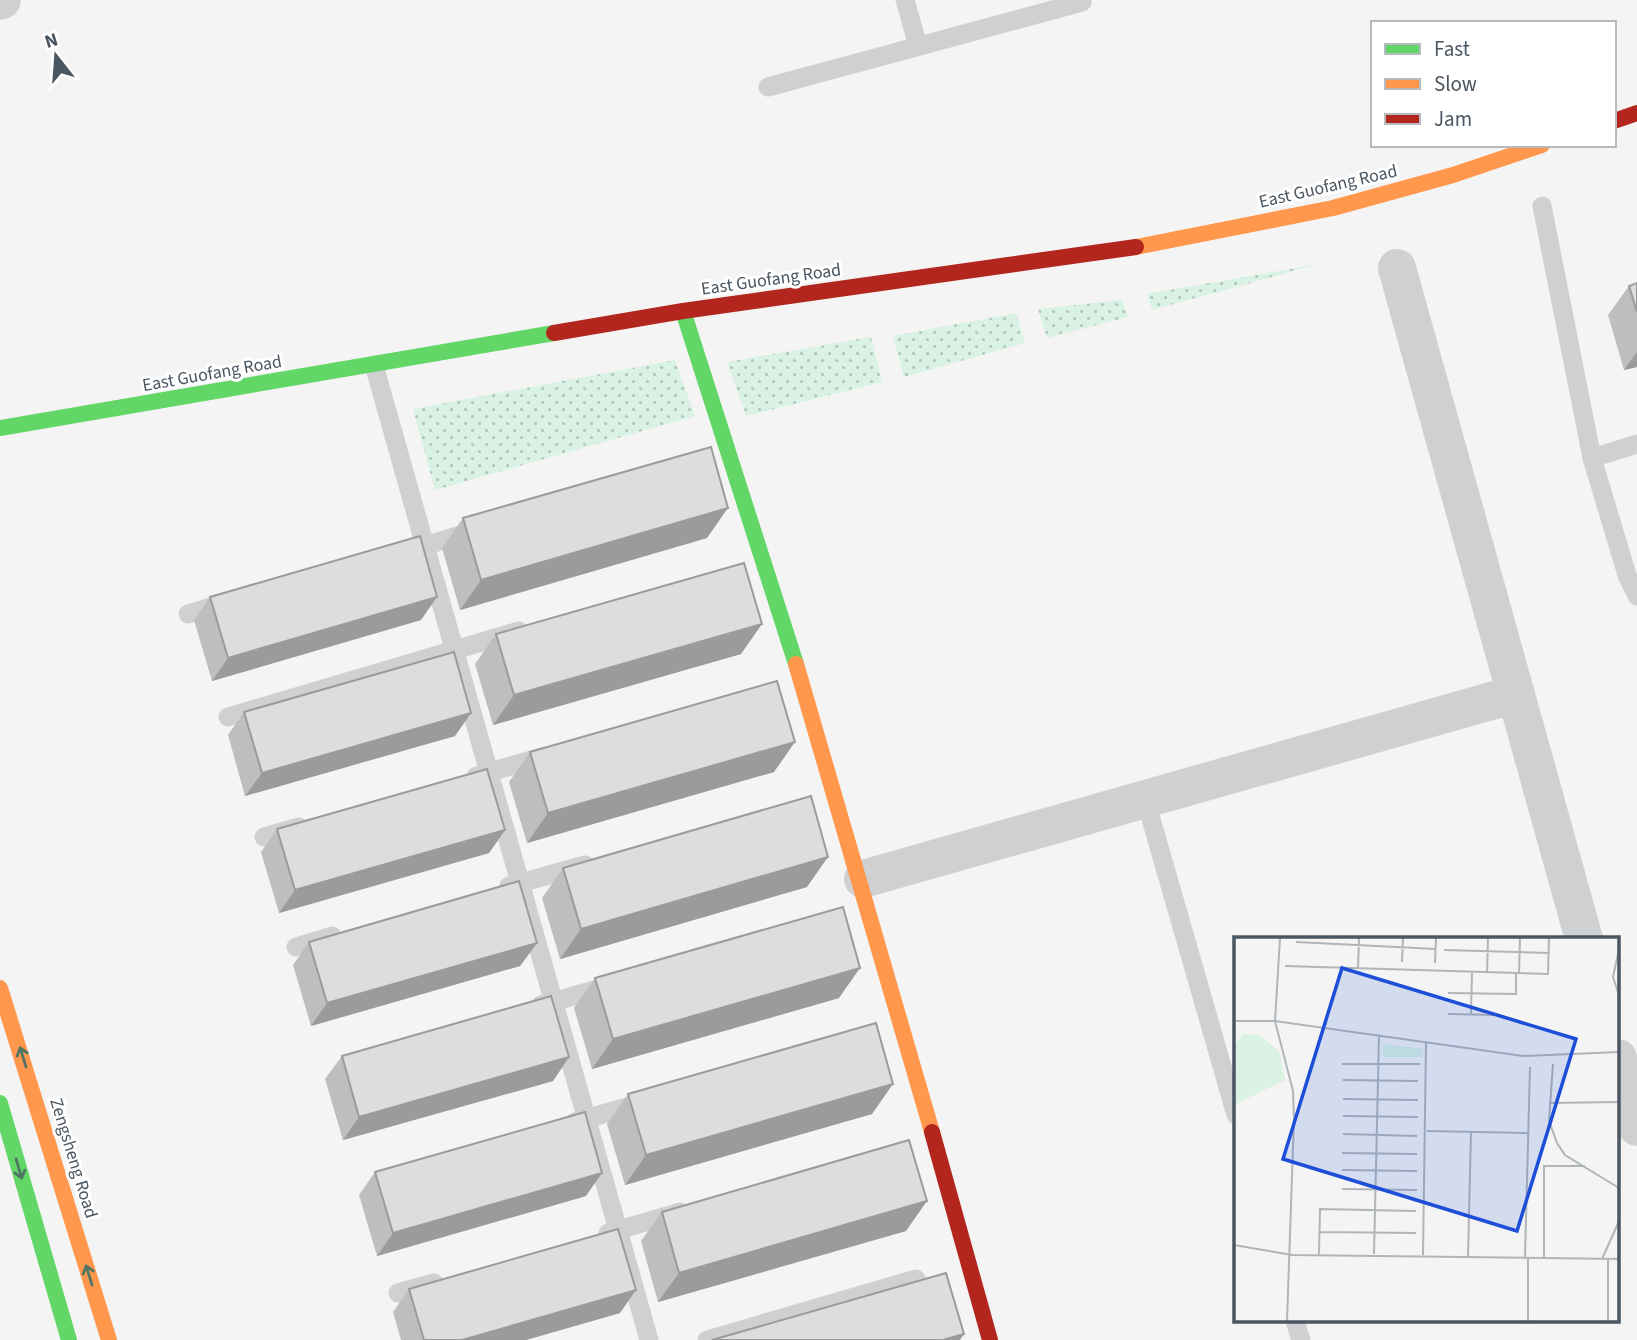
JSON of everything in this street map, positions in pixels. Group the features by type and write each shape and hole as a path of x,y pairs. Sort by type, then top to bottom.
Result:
{"street":[{"path":"1616,120 1637,113"},
{"name":"East Guofang Road","path":"0,428 683,311 1108,252 1333,208 1453,175 1536,147"},
{"path":"1397,268 1583,937"},
{"path":"683,311 720,419 863,879 990,1340"},
{"path":"863,879 1516,694"},
{"name":"Zengsheng Road","path":"0,988 109,1340"},
{"path":"1620,1065 1637,1127"},
{"path":"0,1103 69,1340"}],"lane":[{"path":"905,0 918,46"},
{"path":"768,87 1082,2"},
{"path":"1542,206 1592,458 1627,575 1637,596"},
{"path":"374,365 649,1340"},
{"path":"1592,458 1637,444"},
{"path":"398,553 491,526"},
{"path":"188,614 241,599"},
{"path":"228,717 544,623"},
{"path":"462,780 566,750"},
{"path":"1145,798 1234,1108"},
{"path":"264,837 317,822"},
{"path":"494,891 598,861"},
{"path":"296,947 349,932"},
{"path":"527,1009 632,980"},
{"path":"561,1126 665,1096"},
{"path":"592,1237 696,1207"},
{"path":"398,1293 450,1278"},
{"path":"707,1340 916,1279"},
{"path":"1295,1322 1301,1340"}],"green space":[{"path":"1319,264 1152,310 1147,294"},
{"path":"1122,300 1128,317 1047,338 1038,309"},
{"path":"1016,313 1025,343 904,377 893,336"},
{"path":"871,337 882,382 746,416 727,362"},
{"path":"675,360 695,416 435,490 413,409"}],"building":[{"path":"1637,283 1637,312 1629,286"},
{"path":"711,447 728,508 481,580 463,518"},
{"path":"420,536 437,597 228,658 210,597"},
{"path":"744,563 762,624 514,695 496,634"},
{"path":"454,652 471,713 262,773 244,712"},
{"path":"777,681 795,742 548,813 530,752"},
{"path":"487,769 505,830 295,890 277,829"},
{"path":"811,796 828,857 581,929 563,868"},
{"path":"519,881 537,943 327,1003 309,942"},
{"path":"843,907 860,968 613,1039 595,978"},
{"path":"551,996 569,1057 359,1117 342,1056"},
{"path":"876,1023 893,1084 646,1155 628,1094"},
{"path":"585,1112 602,1173 393,1233 375,1172"},
{"path":"909,1140 927,1201 679,1273 662,1212"},
{"path":"618,1229 636,1290 462,1340 424,1340 409,1289"},
{"path":"946,1273 964,1334 943,1340 712,1340"}],"traffic: fast":[{"path":"683,311 796,664"},
{"path":"0,428 554,333"},
{"path":"0,1103 69,1340"}],"traffic: slow":[{"path":"1136,247 1333,208 1453,175 1536,147"},
{"path":"796,664 932,1132"},
{"path":"0,988 109,1340"}],"traffic: jam":[{"path":"1616,120 1637,113"},
{"path":"554,333 683,311 1136,247"},
{"path":"932,1132 990,1340"}]}
